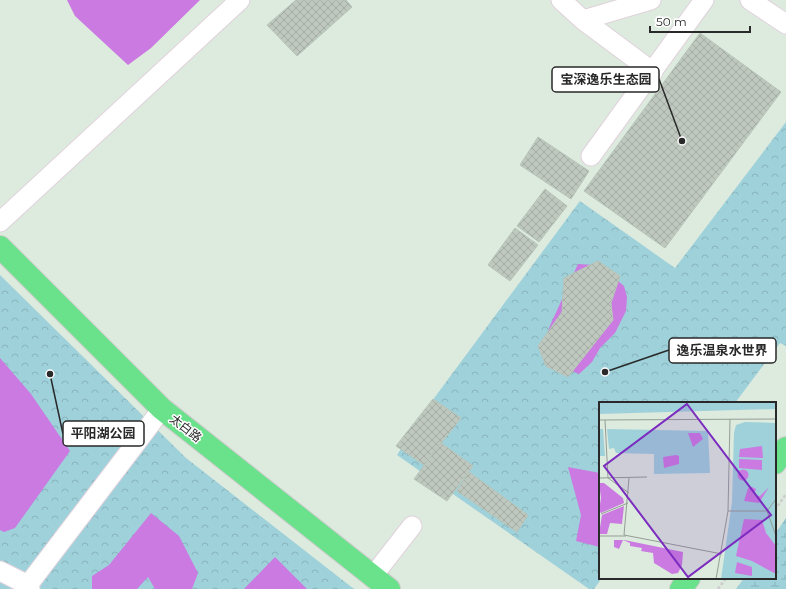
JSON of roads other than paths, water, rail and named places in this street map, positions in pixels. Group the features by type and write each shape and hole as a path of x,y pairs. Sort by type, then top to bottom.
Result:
{"main road":[{"name":"太白路","path":"0,247 162,409 381,582"},
{"path":"776,462 786,448"},
{"path":"681,589 689,579"}],"street":[{"path":"0,222 240,0"},
{"path":"561,0 583,20 652,72"},
{"path":"583,20 651,0"},
{"path":"591,156 704,0"},
{"path":"750,0 786,24"},
{"path":"0,571 29,587 162,409"},
{"path":"381,582 412,526"}],"place":[{"name":"宝深逸乐生态园","path":"682,141"},
{"name":"逸乐温泉水世界","path":"605,372"},
{"name":"平阳湖公园","path":"50,374"}]}
